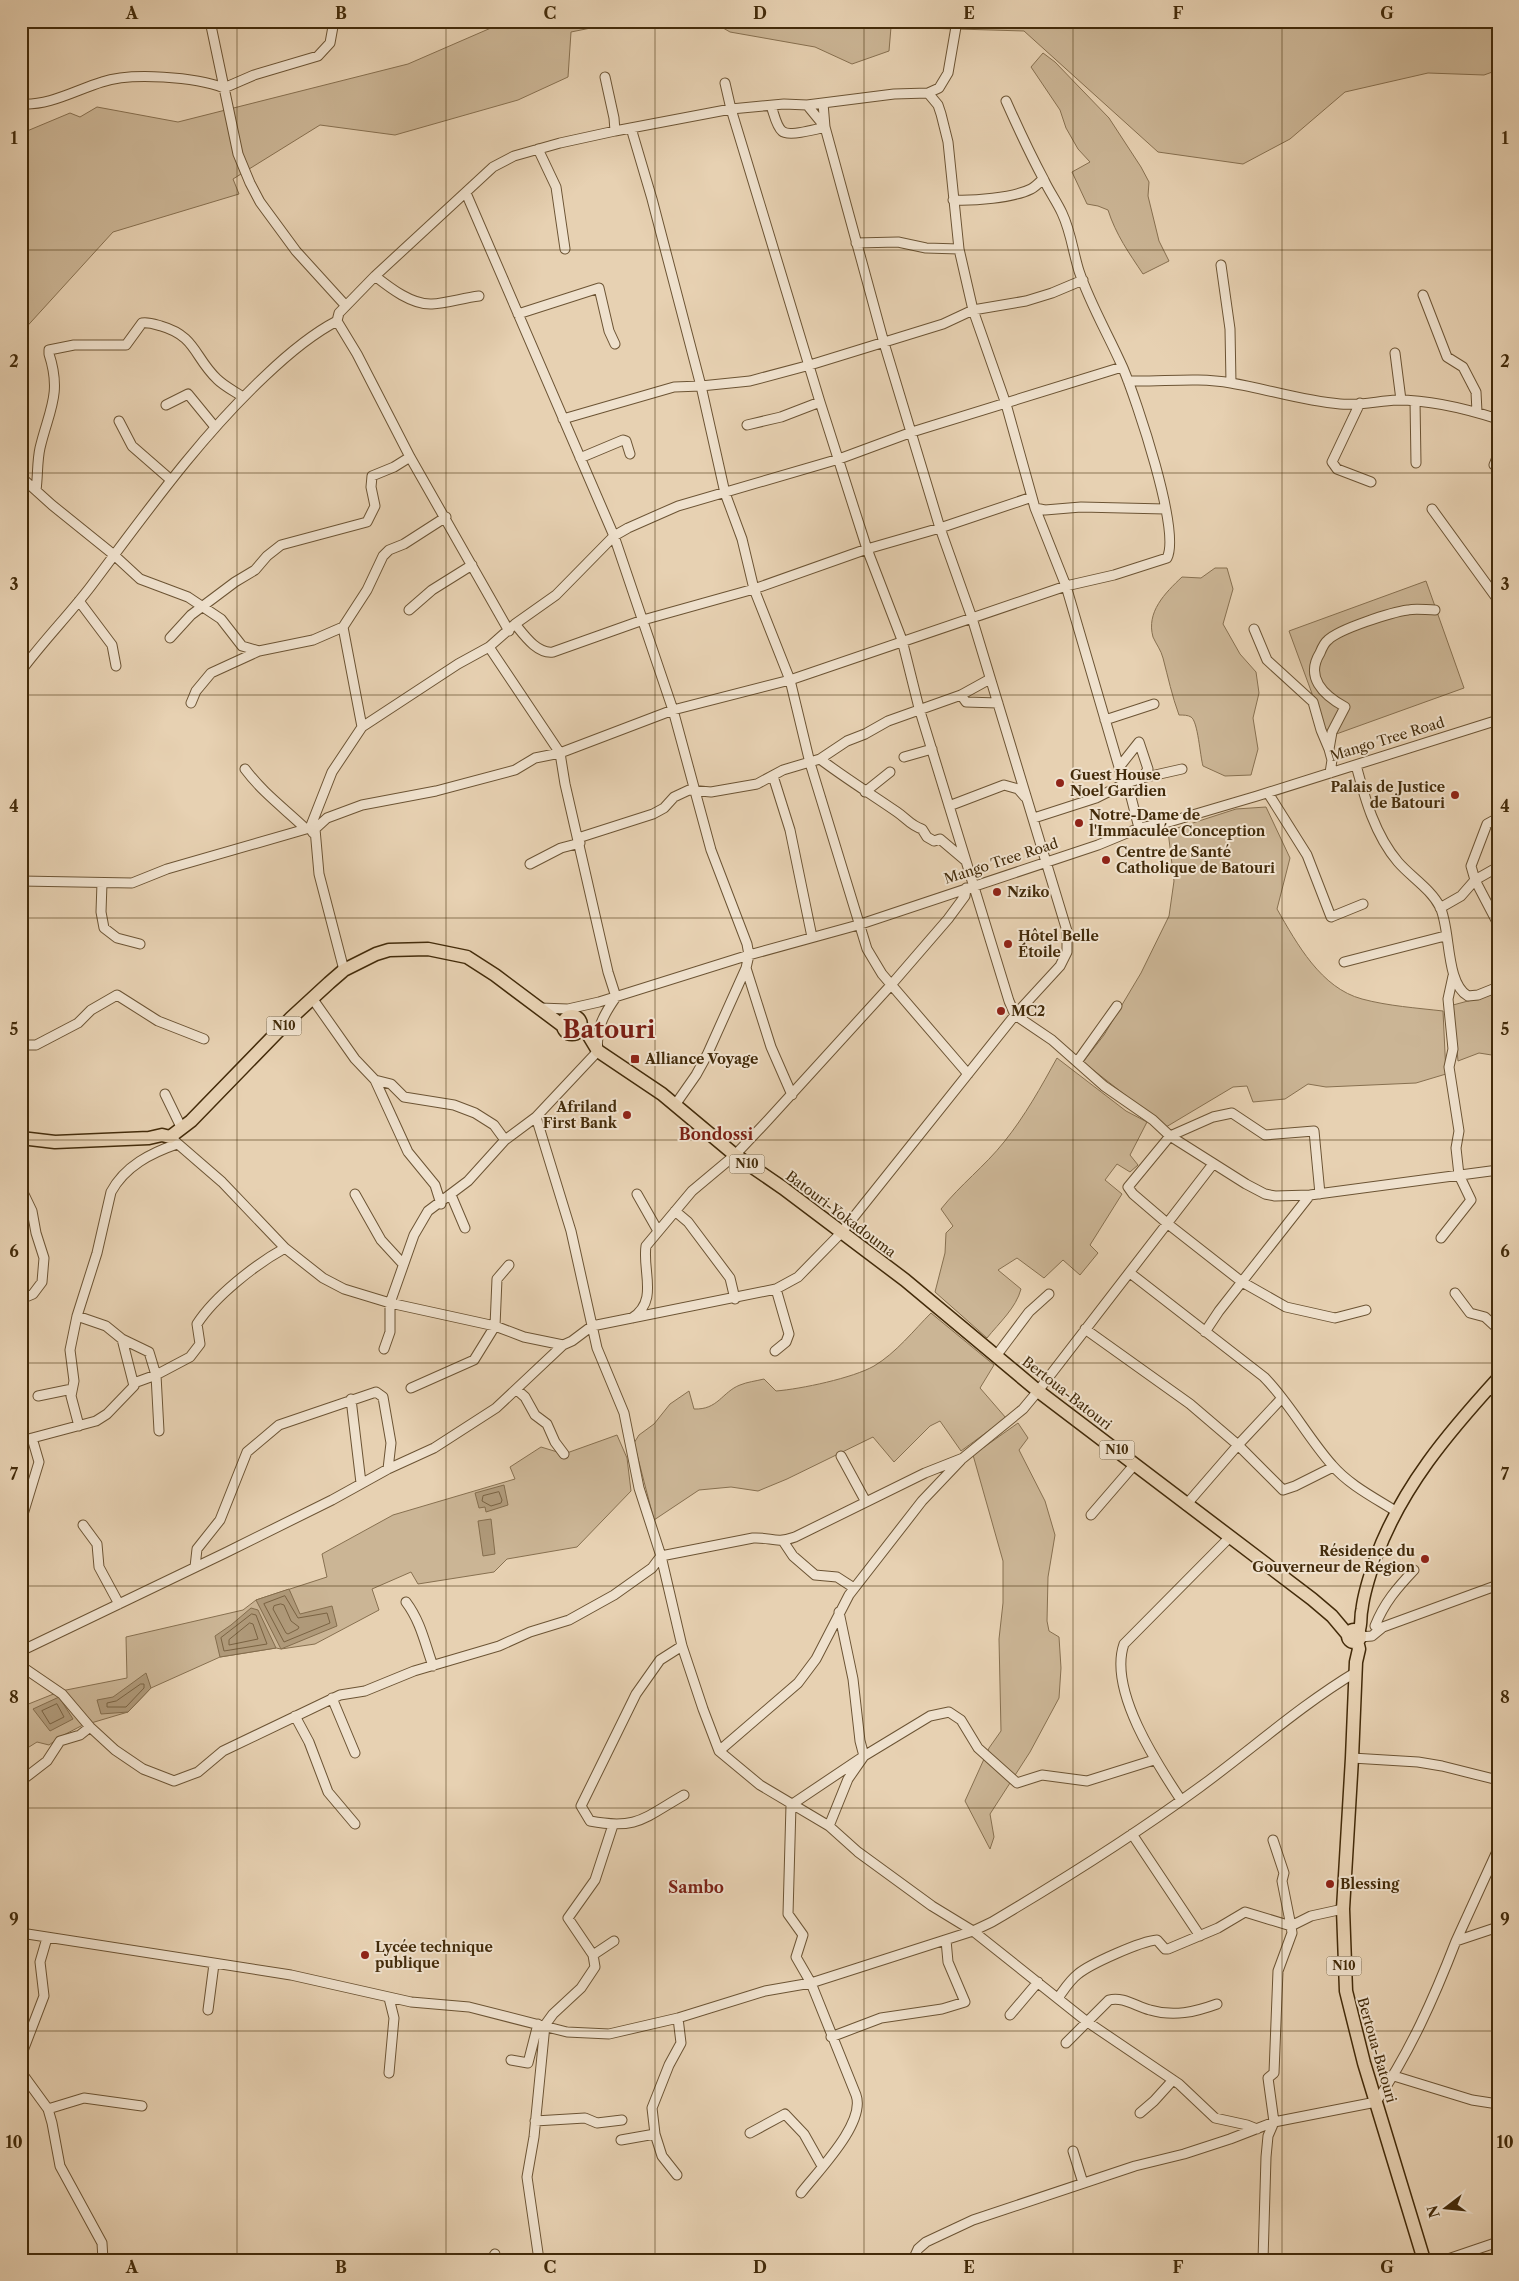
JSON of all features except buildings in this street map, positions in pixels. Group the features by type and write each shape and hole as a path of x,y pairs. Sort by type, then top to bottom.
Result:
{"highway":[{"name":"N10","path":"174,1141 182,1129 312,998 344,970 362,960 389,950 428,949 452,953 480,964 544,1010"},
{"name":"Batouri-Yokadouma","path":"544,1010 559,1012 566,1021 577,1018 577,1030 586,1031 596,1047 649,1084 735,1155 783,1188 905,1280"},
{"path":"21,1138 55,1142 149,1138 162,1135 174,1141"},
{"name":"Bertoua-Batouri","path":"905,1280 1038,1391 1332,1616 1346,1623 1355,1635 1359,1649 1356,1667 1343,1909 1344,1974 1347,2002 1422,2259"}],"main road":[{"path":"1355,1635 1362,1625 1361,1611 1376,1557 1397,1512 1429,1458 1493,1391 1498,1378"}],"street":[{"path":"210,21 238,154 253,189 340,310 357,354 410,457 472,565 512,627 547,653 562,650 643,620 754,589 867,548 940,528 1032,497"},
{"path":"21,104 49,101 104,81 122,78 185,79 211,83 224,88 254,75 318,56 330,43 334,21"},
{"path":"21,671 25,658 78,601 171,480 243,397 320,329 499,163 538,149 615,131 731,109 807,105 894,94 928,93 939,88 948,72 957,21"},
{"path":"605,77 615,131"},
{"path":"725,83 731,109 820,402 867,548 902,640 919,708 966,861 970,887 1015,1015 1052,1040 1104,1086 1153,1120 1170,1136 1265,1194 1275,1196 1320,1194 1498,1170"},
{"path":"928,93 938,105 942,114 948,142 959,249 973,310 1006,404 1035,508 1066,586 1124,784 1131,797 1140,828"},
{"path":"21,881 132,883 167,869 310,829 327,818 362,805 476,781 515,770 535,758 560,753 673,710 790,680 902,640 1066,586 1114,575 1167,558 1169,549 1166,509 1158,472 1128,381 1083,280 1069,230 1062,213 1043,180 1006,101"},
{"path":"21,1651 332,1500 360,1483 434,1448 496,1408 563,1345 572,1341 592,1326 776,1289 798,1277 841,1233 1015,1015 1060,966 1067,952 1066,930 1045,863 1034,818 972,618 940,528 884,343 825,126 823,103"},
{"path":"807,105 825,126"},
{"path":"771,106 781,131 786,134 825,126"},
{"path":"631,128 652,199 701,386 725,493 742,539 754,589 790,680 810,763 858,924 870,957 968,1074"},
{"path":"538,149 556,187 565,249"},
{"path":"953,200 973,201 1015,193 1031,189 1043,180"},
{"path":"466,193 614,536 673,710 711,850 730,904 741,928 749,955 746,968 707,1055 696,1075 675,1105"},
{"path":"856,243 898,242 926,248 959,249"},
{"path":"1221,265 1230,329 1231,383"},
{"path":"375,276 388,287 423,303 479,296"},
{"path":"563,419 674,387 750,380 810,365 942,324 973,310 1026,301 1083,280"},
{"path":"518,314 599,288 609,331 615,344"},
{"path":"1423,295 1447,357 1463,367 1476,392 1477,412"},
{"path":"36,490 40,450 53,409 55,388 49,354 53,348 74,344 126,345 142,323 154,324 178,332 186,338 218,380 243,397"},
{"path":"1395,353 1402,400"},
{"path":"344,970 319,874 310,829 332,772 362,727 458,664 489,648 512,627 556,595 614,536 678,506 839,459 912,432 1122,367"},
{"path":"1128,381 1160,382 1191,379 1231,383 1342,404 1414,401 1477,412 1498,419"},
{"path":"166,405 188,394 215,427"},
{"path":"1414,401 1416,463"},
{"path":"747,425 781,417 820,402"},
{"path":"1360,403 1332,462 1337,469 1371,482"},
{"path":"119,421 132,446 171,480"},
{"path":"580,458 623,440 626,441 630,454"},
{"path":"1494,464 1498,455"},
{"path":"170,638 191,615 235,582 256,570 266,556 281,545 367,522 376,506 371,487 372,476 394,467 410,457"},
{"path":"21,477 140,579 188,597 221,619 242,646 259,651"},
{"path":"1035,508 1045,510 1081,507 1166,509"},
{"path":"1432,509 1498,600"},
{"path":"191,703 196,691 208,675 259,651 313,640 343,627 367,590 383,556 389,550 404,544 446,517"},
{"path":"409,610 441,584 472,565"},
{"path":"78,601 112,645 116,666"},
{"path":"1330,749 1332,732 1345,707 1323,692 1313,673 1315,661 1324,644 1329,639 1359,625 1407,610 1435,610"},
{"path":"343,627 362,727"},
{"path":"1254,629 1267,660 1312,700 1321,730 1330,749 1332,760 1330,773"},
{"path":"384,1349 390,1332 390,1303 416,1230 428,1211 440,1204 468,1181 505,1140 536,1117 596,1047 598,1032 608,1008 616,997 608,972 565,784 560,753 489,648"},
{"path":"530,864 579,840 653,814 664,808 674,796 689,790 711,792 757,784 783,770 820,759 847,741 865,734 888,721 961,694 990,679"},
{"path":"961,694 966,702 998,703"},
{"path":"1105,720 1154,704"},
{"name":"Mango Tree Road","path":"544,1010 568,1009 616,997 749,955 858,924 1098,845 1140,828 1162,824 1268,793 1498,720"},
{"path":"1120,766 1139,742 1148,769 1142,778"},
{"path":"904,757 932,749"},
{"path":"820,759 865,792 898,812 914,827 922,829 927,837 934,841 940,839 966,861"},
{"path":"1356,765 1371,815 1382,839 1399,863 1427,890 1440,908 1458,987 1468,996 1478,996 1498,987"},
{"path":"244,769 264,793 310,829"},
{"path":"1034,818 1096,798 1124,784 1142,778 1182,769"},
{"path":"865,792 890,772"},
{"path":"773,776 790,830 812,937"},
{"path":"949,806 1004,785 1018,789 1028,802"},
{"path":"1268,793 1308,854 1331,917 1363,904"},
{"path":"1498,818 1487,824 1471,866 1475,880 1498,924"},
{"path":"1440,908 1461,896 1475,880 1498,867"},
{"path":"102,883 102,921 104,928 117,938 140,944"},
{"path":"630,1319 638,1314 646,1304 648,1291 644,1257 646,1246 692,1191 735,1155 892,985 948,919 970,887"},
{"path":"1344,962 1445,936"},
{"path":"746,968 771,1047 792,1095"},
{"path":"1441,1238 1471,1200 1459,1175 1456,1148 1459,1131 1449,1067 1453,1049 1448,999 1454,973"},
{"path":"21,1045 36,1044 78,1023 91,1010 117,996 158,1021 204,1039"},
{"path":"312,998 355,1059 375,1080 408,1152 435,1185 440,1204"},
{"path":"1077,1062 1117,1006"},
{"path":"375,1080 391,1084 404,1096 454,1105 475,1113 494,1125 505,1140"},
{"path":"165,1094 182,1129"},
{"path":"1320,1194 1315,1133 1312,1130 1265,1135 1237,1115 1228,1113 1196,1123 1170,1136 1128,1188 1168,1224 1242,1282 1286,1307 1335,1318 1366,1310"},
{"path":"536,1117 572,1231 597,1348 624,1413 640,1488 661,1556 682,1646 719,1750 744,1774 791,1805 829,1826 858,1852 932,1906 974,1930 1086,2021 1173,2080 1215,2118 1247,2124 1256,2129"},
{"path":"79,1426 71,1396 70,1350 77,1316 97,1253 110,1192 115,1184 143,1158 174,1141 222,1182 285,1248 323,1278 344,1289 390,1303 495,1326 524,1337 563,1345"},
{"path":"719,1750 798,1683 816,1659 839,1612 854,1588 922,1501 963,1458 1023,1409 1213,1164"},
{"path":"21,1188 32,1211 36,1233 44,1258 42,1282 33,1294 21,1299"},
{"path":"356,1194 381,1240 403,1264"},
{"path":"637,1194 658,1231"},
{"path":"451,1195 465,1228"},
{"path":"1205,1332 1219,1311 1310,1195"},
{"path":"675,1211 688,1222 730,1278 735,1298"},
{"path":"134,1383 190,1357 200,1344 196,1324 205,1311 264,1260 285,1248"},
{"path":"411,1388 474,1360 495,1326 497,1279 509,1265"},
{"path":"1130,1273 1264,1377 1282,1398 1333,1467 1363,1490 1397,1512"},
{"path":"775,1351 786,1342 789,1334 776,1289"},
{"path":"1455,1293 1470,1313 1485,1317 1498,1329"},
{"path":"996,1356 1028,1312 1048,1294"},
{"path":"646,1304 653,1314"},
{"path":"77,1316 106,1326 122,1339 149,1352 156,1374 159,1432"},
{"path":"1085,1329 1165,1385 1238,1445 1283,1490 1333,1467"},
{"path":"21,1441 79,1426 104,1416 131,1392 134,1383 122,1339"},
{"path":"38,1396 72,1389"},
{"path":"517,1390 535,1415 548,1424 555,1442 564,1454"},
{"path":"195,1567 197,1549 220,1520 248,1452 279,1425 376,1392 383,1397 391,1443 388,1469"},
{"path":"1186,1505 1282,1398"},
{"path":"351,1399 360,1483"},
{"path":"21,1521 39,1462 32,1438"},
{"path":"841,1456 866,1502"},
{"path":"21,1666 62,1694 90,1727 115,1750 157,1775 174,1781 198,1772 223,1752 332,1698 345,1693 365,1691 414,1671 499,1646 530,1632 569,1620 614,1595 652,1568 661,1556 753,1538 764,1537 783,1541 814,1529 925,1472 963,1458"},
{"path":"1091,1515 1135,1464"},
{"path":"83,1525 97,1544 99,1567 119,1604"},
{"path":"1181,1800 1154,1760 1137,1726 1129,1704 1122,1674 1122,1649 1124,1644 1230,1537"},
{"path":"783,1541 793,1556 815,1575 837,1577 854,1588"},
{"path":"1379,1627 1381,1610 1393,1591 1414,1570"},
{"path":"1355,1635 1368,1627 1379,1627 1498,1585"},
{"path":"406,1602 415,1614 423,1632 433,1666"},
{"path":"829,1826 848,1779 864,1756 860,1741 851,1670 839,1612"},
{"path":"682,1646 660,1660 636,1694 581,1806 590,1820 613,1825 635,1823 684,1795"},
{"path":"21,1933 292,1975 389,1998 469,2007 567,2032 609,2034 678,2018 765,1992 811,1983 974,1930 1076,1872 1132,1834 1181,1800 1356,1667"},
{"path":"332,1698 355,1753"},
{"path":"791,1805 864,1756 930,1716 949,1712 961,1720 978,1748 1017,1783 1042,1775 1087,1781 1154,1760"},
{"path":"295,1716 309,1742 328,1792 354,1824"},
{"path":"21,1781 47,1761 60,1741 80,1735 90,1727"},
{"path":"1352,1758 1418,1762 1498,1780"},
{"path":"791,1805 788,1914 803,1935 796,1957 811,1983 831,2037 856,2095 858,2106 847,2136 802,2193"},
{"path":"512,2060 528,2063 541,2024 581,1988 595,1967 593,1955 568,1918 595,1880 613,1825"},
{"path":"1132,1834 1200,1936"},
{"path":"1263,2260 1266,2157 1268,2136 1274,2122 1268,2078 1274,2073 1278,1971 1292,1933 1282,1881 1284,1872 1273,1840"},
{"path":"913,2260 918,2249 926,2242 961,2224 1135,2166 1184,2154 1274,2122 1376,2102 1394,2076 1431,2004 1456,1941 1498,1849"},
{"path":"1058,1998 1078,1974 1088,1967 1127,1949 1153,1940 1159,1942 1166,1949 1200,1936 1245,1912 1291,1926 1311,1916 1343,1909"},
{"path":"1456,1941 1498,1926"},
{"path":"21,2056 44,1996 40,1962 47,1938"},
{"path":"831,2037 881,2018 942,2009 965,2002 948,1962 946,1940"},
{"path":"593,1955 614,1941"},
{"path":"208,2010 214,1964"},
{"path":"1010,2015 1038,1982"},
{"path":"389,1998 394,2018 389,2073"},
{"path":"1066,2043 1104,2002 1113,1998 1151,2010 1172,2014 1197,2011 1217,2004"},
{"path":"677,2175 662,2156 655,2134 652,2108 669,2065 681,2042 678,2018"},
{"path":"539,2260 527,2177 535,2121 541,2024"},
{"path":"21,2072 48,2109 60,2166 102,2243 103,2260"},
{"path":"1394,2076 1472,2100 1498,2104"},
{"path":"1140,2113 1173,2080"},
{"path":"48,2109 84,2098 142,2106"},
{"path":"750,2133 785,2114 804,2134 822,2166"},
{"path":"535,2121 585,2118 596,2123 622,2120"},
{"path":"621,2140 655,2134"},
{"path":"1073,2151 1083,2184"},
{"path":"1445,2260 1498,2242"}],"shaded area":[{"path":"507,21 625,21 571,32 568,77 518,100 395,135 320,125 233,179 239,194 113,232 21,333 21,132 70,113 80,117 97,107 178,122 408,64"},
{"path":"711,21 1498,21 1498,70 1484,75 1428,73 1345,92 1290,139 1243,164 1158,152 1024,31 891,27 889,51 852,64 815,47 730,32"},
{"path":"1043,53 1055,62 1109,118 1141,167 1149,182 1148,196 1159,241 1169,261 1143,274 1119,236 1108,210 1087,204 1072,172 1090,162 1078,149 1066,128 1060,110 1031,67"},
{"path":"1215,568 1227,568 1233,589 1223,624 1240,654 1256,672 1259,693 1253,718 1258,749 1251,775 1225,776 1203,766 1195,725 1191,717 1179,715 1162,655 1153,637 1152,619 1158,604 1169,590 1182,577 1201,578"},
{"path":"1426,581 1464,688 1328,737 1289,631"},
{"path":"1266,807 1290,858 1277,909 1302,950 1322,975 1347,993 1362,999 1382,1003 1443,1011 1446,1074 1416,1083 1326,1087 1308,1084 1285,1099 1253,1102 1247,1086 1233,1087 1166,1127 1083,1062 1104,1035 1141,973 1169,916 1174,881 1168,831 1236,809"},
{"path":"1498,993 1498,1056 1479,1053 1458,1061 1453,1005"},
{"path":"1057,1058 1126,1111 1147,1122 1130,1155 1138,1165 1130,1172 1117,1164 1105,1180 1122,1194 1090,1245 1098,1253 1080,1275 1063,1260 1044,1278 1017,1258 998,1270 1021,1289 1011,1309 987,1338 935,1292 945,1253 946,1233 953,1226 941,1209 997,1151 1012,1132"},
{"path":"931,1313 994,1365 980,1388 1006,1418 961,1451 940,1421 930,1426 894,1462 873,1437 758,1491 731,1487 699,1490 654,1520 634,1443 639,1435 654,1424 670,1404 689,1391 694,1409 702,1409 714,1404 740,1385 764,1379 776,1391 799,1388 853,1375 874,1366 890,1355"},
{"path":"1018,1423 1028,1438 1019,1450 1045,1501 1055,1535 1048,1577 1047,1621 1049,1631 1059,1637 1061,1668 1059,1698 1030,1752 990,1814 994,1837 990,1849 965,1801 989,1748 1001,1731 999,1639 1003,1603 1003,1561 973,1455"},
{"path":"617,1435 627,1458 631,1491 577,1547 507,1559 494,1572 418,1584 411,1572 372,1589 379,1610 315,1644 220,1657 151,1688 128,1712 81,1726 49,1745 37,1742 21,1752 21,1707 61,1691 127,1678 126,1637 243,1610 256,1600 327,1577 322,1554 393,1515 515,1479 510,1467 541,1447 564,1454"}],"water":[{"path":"504,1485 508,1505 486,1512 485,1507 479,1508 475,1493"},
{"path":"491,1519 495,1554 483,1556 478,1521"},
{"path":"289,1589 300,1614 332,1606 337,1626 281,1649 256,1600"},
{"path":"251,1608 258,1610 276,1648 220,1657 215,1636"},
{"path":"146,1673 151,1688 128,1712 101,1714 97,1700 113,1697"},
{"path":"59,1697 73,1719 50,1731 33,1709"}],"place":[{"name":"Guest House Noel Gardien","path":"1060,783"},
{"name":"Palais de Justice de Batouri","path":"1455,795"},
{"name":"Notre-Dame de l'Immaculée Conception","path":"1079,823"},
{"name":"Centre de Santé Catholique de Batouri","path":"1106,860"},
{"name":"Nziko","path":"997,892"},
{"name":"Hôtel Belle Étoile","path":"1008,944"},
{"name":"MC2","path":"1001,1011"},
{"name":"Alliance Voyage","path":"635,1059"},
{"name":"Afriland First Bank","path":"627,1115"},
{"name":"Résidence du Gouverneur de Région","path":"1425,1559"},
{"name":"Blessing","path":"1330,1884"},
{"name":"Lycée technique publique","path":"365,1955"}],"district":[{"name":"Batouri","path":"609,1030"},
{"name":"Bondossi","path":"716,1134"},
{"name":"Sambo","path":"696,1887"}]}
